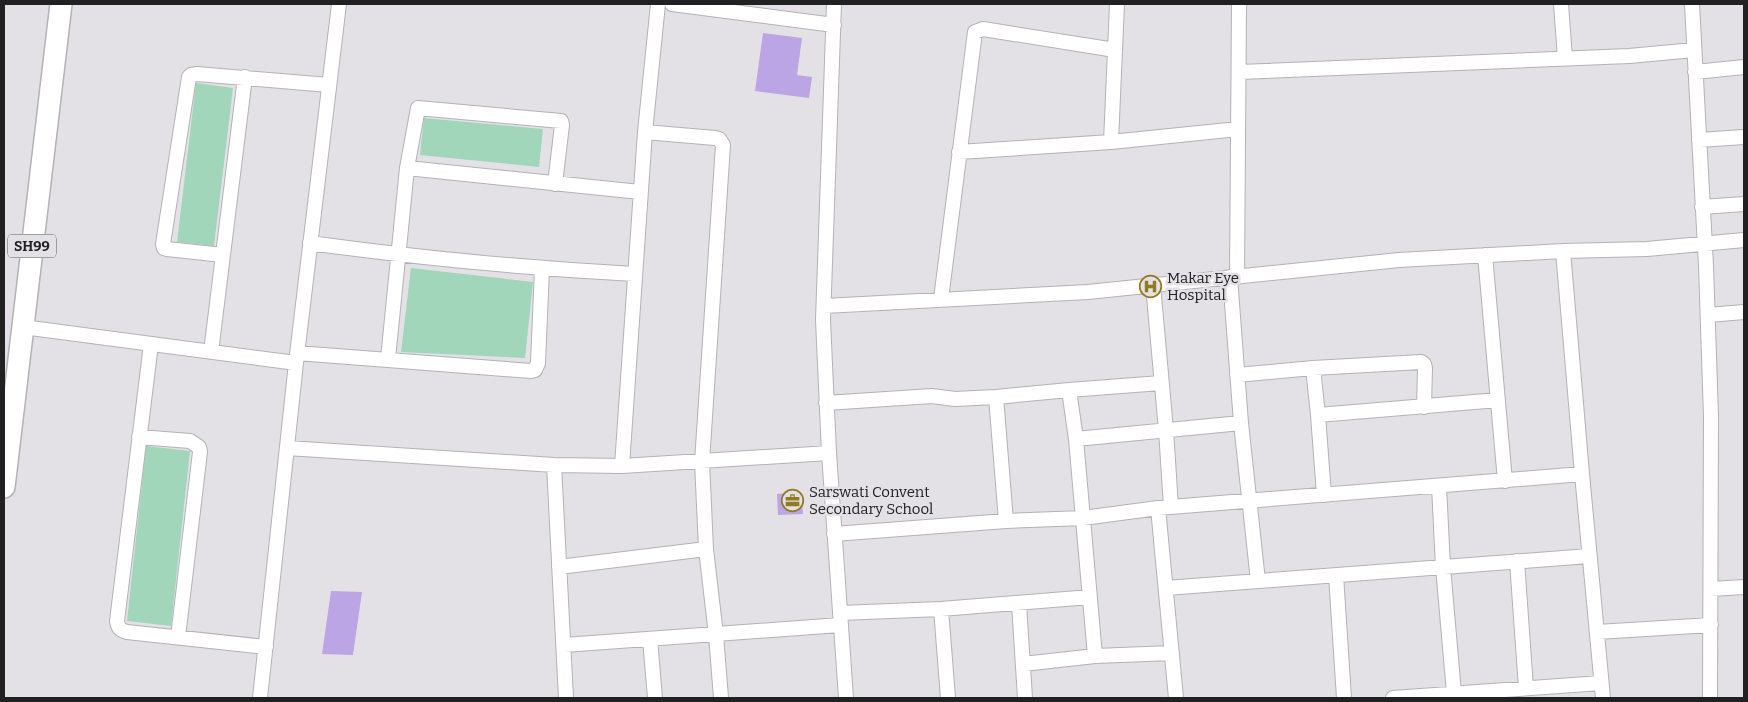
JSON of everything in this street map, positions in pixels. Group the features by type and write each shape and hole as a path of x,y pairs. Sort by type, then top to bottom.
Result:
{"main road":[{"name":"SH99","path":"4,488 60,4"}],"street":[{"path":"260,698 296,358 339,4"},
{"path":"622,466 640,192 658,4"},
{"path":"672,4 834,25"},
{"path":"834,4 824,306 826,403 846,698"},
{"path":"1111,142 1117,4"},
{"path":"1239,4 1234,277 1237,375 1240,423 1258,581"},
{"path":"1561,4 1566,58"},
{"path":"1692,4 1708,315 1711,416 1710,698"},
{"path":"941,300 974,36 977,31 983,29 1115,50"},
{"path":"1239,72 1566,58 1694,50"},
{"path":"1695,72 1744,67"},
{"path":"223,255 167,249 164,248 163,244 189,77 196,74 329,86"},
{"path":"211,352 245,78"},
{"path":"388,359 407,168 417,109 420,107 559,120 562,123 555,184"},
{"path":"959,152 1111,142 1238,129"},
{"path":"645,132 715,138 719,139 723,145 702,462 706,549 722,698"},
{"path":"1699,140 1744,137"},
{"path":"407,168 640,192"},
{"path":"1702,207 1744,204"},
{"path":"824,306 1088,292 1400,260 1563,251 1647,249 1744,240"},
{"path":"310,243 398,255 542,269 634,274"},
{"path":"1563,251 1603,698"},
{"path":"1484,256 1505,481"},
{"path":"22,327 211,352 296,358 388,359 528,371 535,370 538,363 542,269"},
{"path":"1153,285 1166,430 1164,508 1166,588 1176,698"},
{"path":"1708,315 1744,312"},
{"path":"151,344 116,621 121,630 127,632 266,647"},
{"path":"1237,375 1313,368 1421,362 1425,368 1424,407"},
{"path":"1313,368 1324,495"},
{"path":"826,403 932,396 955,399 996,397 1161,382"},
{"path":"1069,390 1076,439 1095,656"},
{"path":"996,397 1006,521"},
{"path":"1318,415 1498,400"},
{"path":"1076,439 1240,423"},
{"path":"139,436 190,441 199,447 200,452 178,637"},
{"path":"287,448 554,465 622,466 829,454"},
{"path":"554,465 566,698"},
{"path":"834,534 1006,521 1083,518 1164,508 1582,474"},
{"path":"1439,486 1443,567 1454,693"},
{"path":"559,566 706,549"},
{"path":"1166,588 1589,556"},
{"path":"1517,561 1526,688"},
{"path":"1336,575 1344,698"},
{"path":"1711,590 1744,587"},
{"path":"564,645 716,635 840,619 1090,596"},
{"path":"1019,604 1025,698"},
{"path":"941,609 948,698"},
{"path":"1596,632 1710,624"},
{"path":"650,639 655,698"},
{"path":"1023,664 1095,656 1172,653"},
{"path":"1393,698 1601,683"}],"green space":[{"path":"196,83 233,88 214,246 177,242"},
{"path":"424,118 543,129 539,167 420,155"},
{"path":"411,268 533,282 525,358 401,352"},
{"path":"146,446 190,451 171,626 127,621"}],"building":[{"path":"763,33 802,38 797,75 812,77 809,98 755,91"},
{"path":"801,492 803,514 778,515 777,494"},
{"path":"331,591 362,592 353,655 322,654"}],"place":[{"name":"Makar Eye Hospital","path":"1151,287"},
{"name":"Sarswati Convent Secondary School","path":"793,501"}]}
